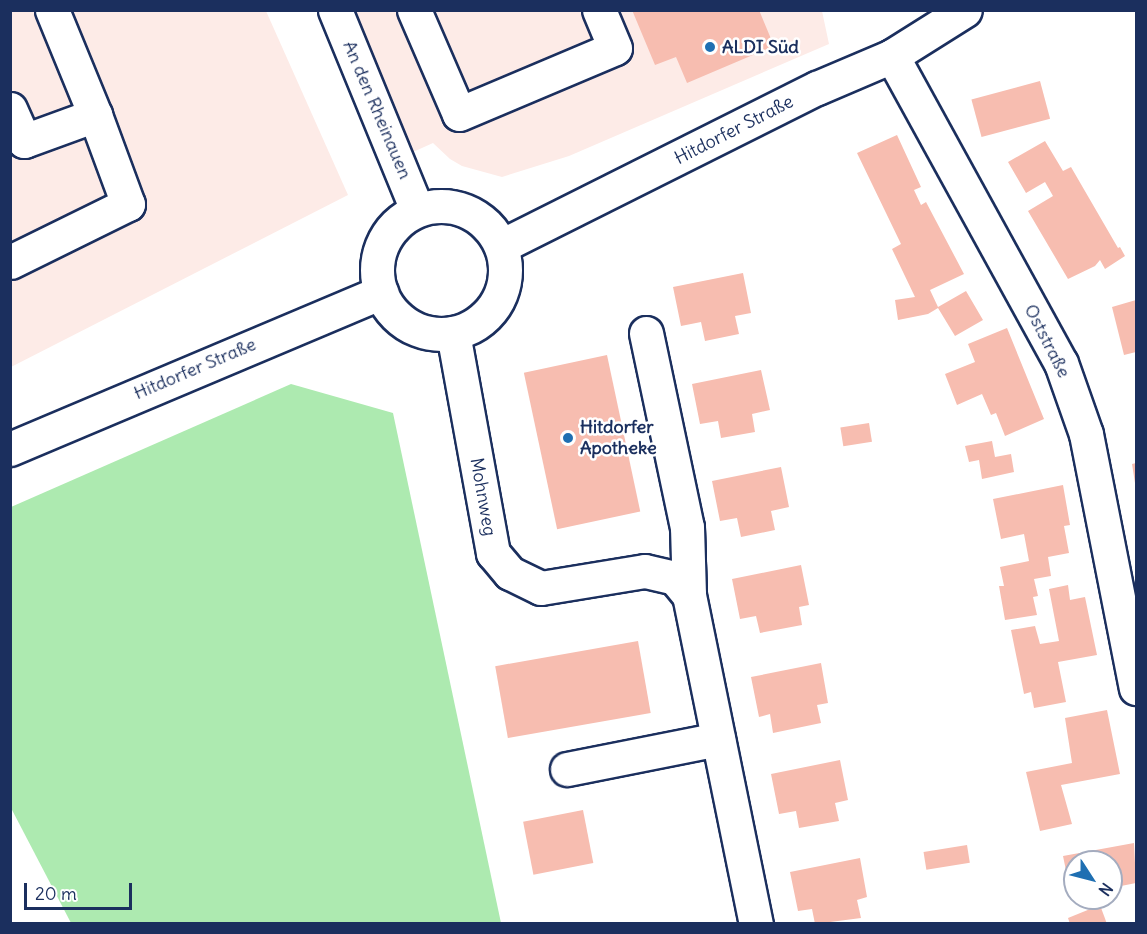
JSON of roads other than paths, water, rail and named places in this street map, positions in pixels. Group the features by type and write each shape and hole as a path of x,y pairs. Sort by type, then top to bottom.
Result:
{"street":[{"path":"10,261 128,204 52,10"},
{"name":"An den Rheinauen","path":"335,10 417,210"},
{"path":"414,10 459,114 615,48 599,10"},
{"name":"Hitdorfer Straße","path":"501,246 817,88 892,56 965,10"},
{"name":"Oststraße","path":"892,56 1061,363 1123,541 1137,688"},
{"path":"10,109 17,144 95,116"},
{"path":"437,206 457,207 476,215 491,229 501,246 505,268 502,290 491,310 474,325 453,333 431,333 410,326 392,311 381,292 377,273 379,253 387,235 400,220 417,210 437,206"},
{"name":"Hitdorfer Straße","path":"10,449 381,292"},
{"name":"Mohnweg","path":"453,333 493,553 510,573 540,588 645,572 675,578 689,595"},
{"path":"646,333 687,527 689,595 756,924"},
{"path":"567,769 718,739"}],"place":[{"name":"ALDI Süd","path":"710,47"},
{"name":"Hitdorfer Apotheke","path":"568,438"}]}
